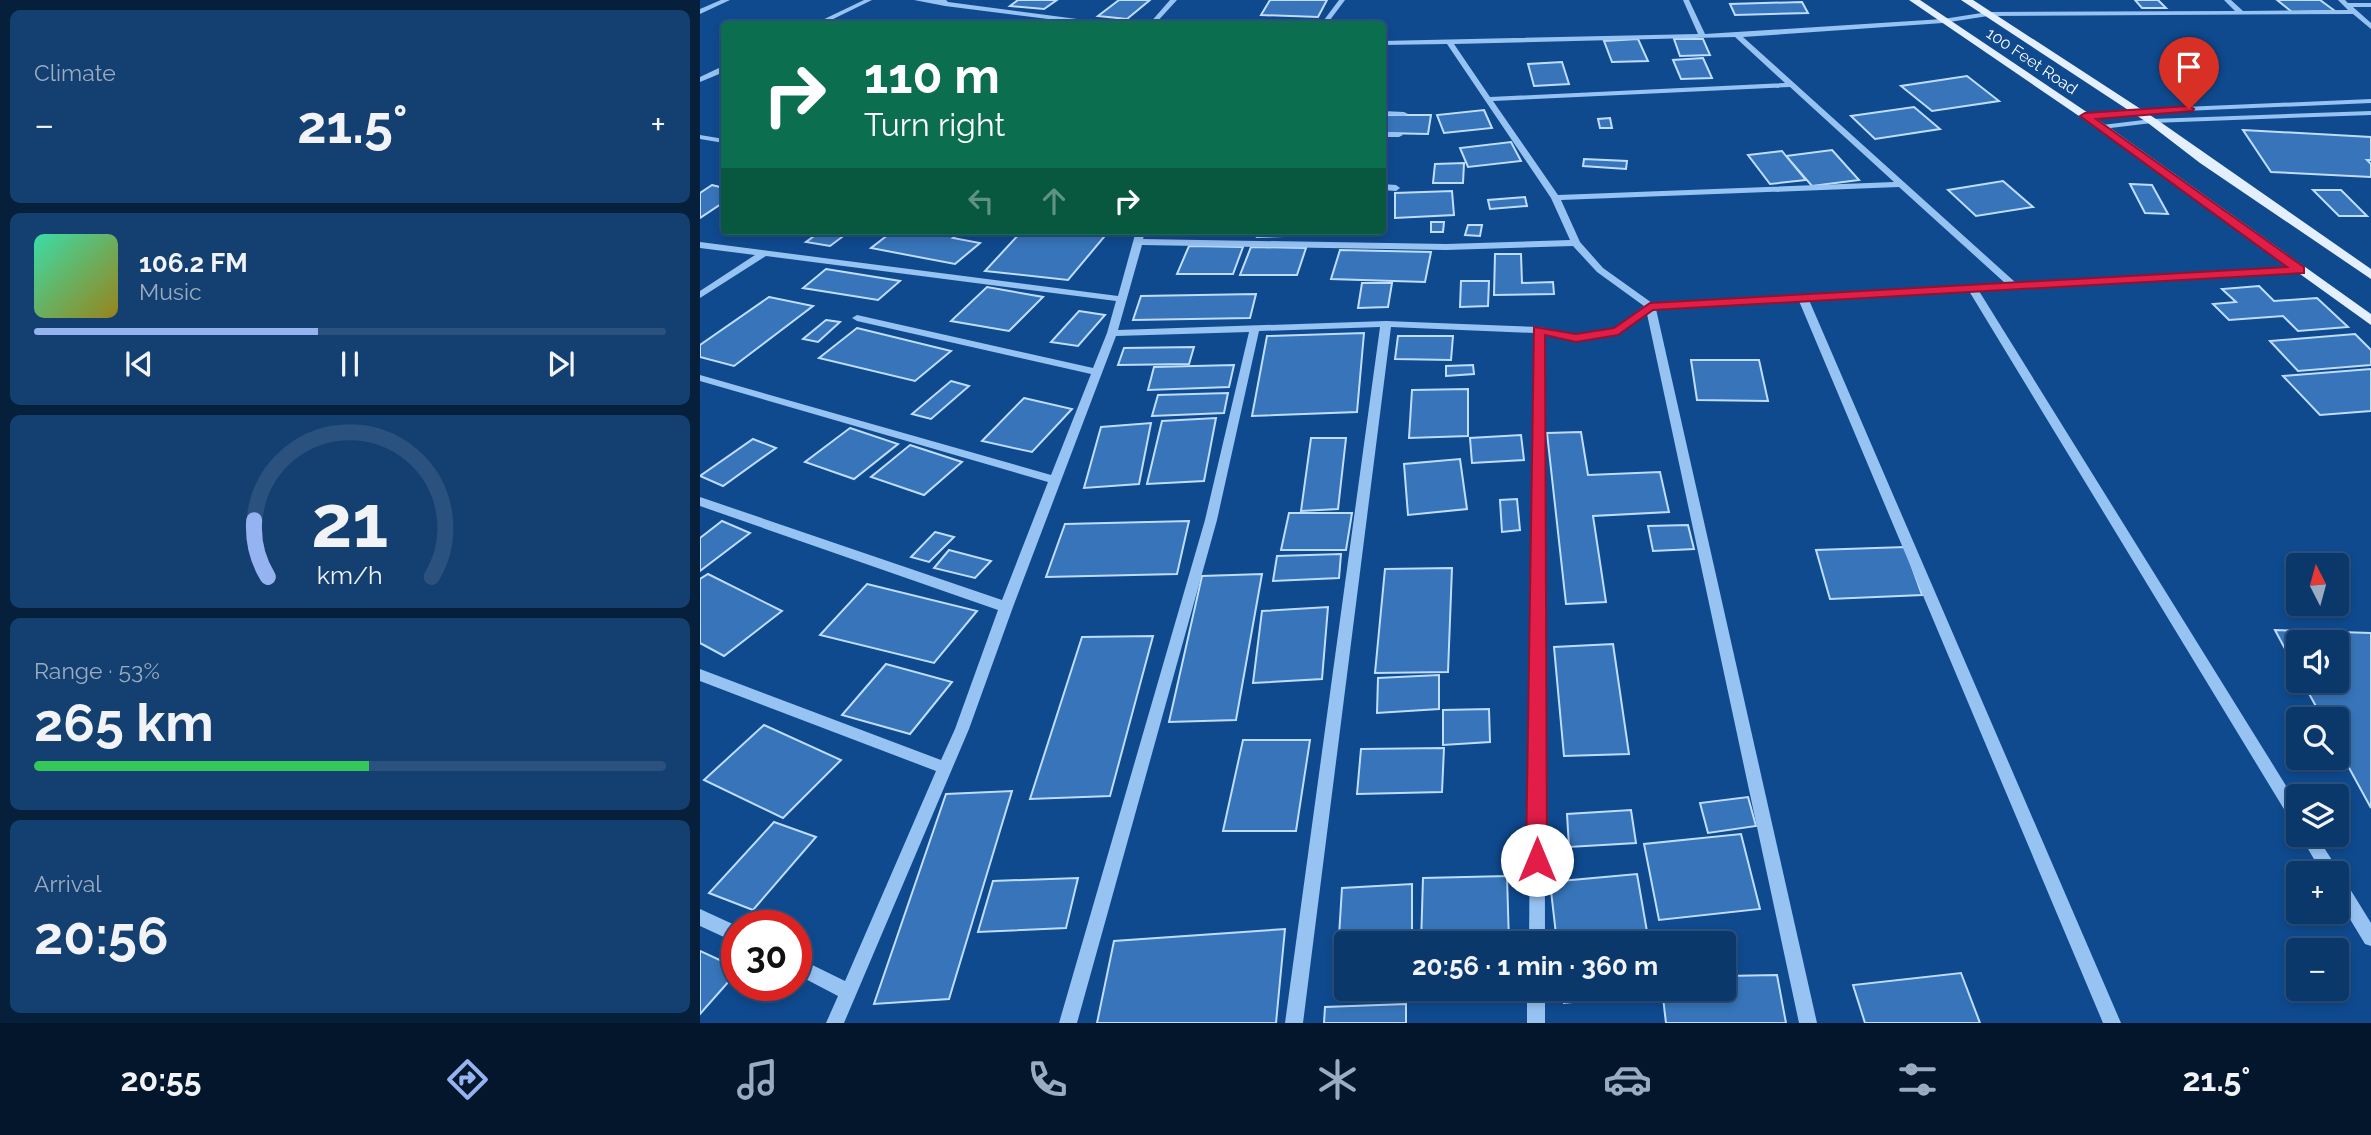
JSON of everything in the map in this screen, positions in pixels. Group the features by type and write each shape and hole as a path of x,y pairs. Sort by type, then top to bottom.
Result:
{"main road":[{"name":"100 Feet Road","path":"1914,0 2102,127 2371,321"},
{"name":"100 Feet Road","path":"1966,0 2152,121 2371,275"}],"street":[{"path":"700,12 727,0"},
{"path":"824,21 869,0"},
{"path":"917,0 1079,21"},
{"path":"1155,21 1174,0"},
{"path":"1326,21 1342,0"},
{"path":"1686,0 1703,36"},
{"path":"2227,0 2243,14"},
{"path":"2344,3 2371,5"},
{"path":"2344,3 2371,27"},
{"path":"1386,43 1737,36 1943,21 1988,14 2354,12"},
{"path":"1737,36 2013,285"},
{"path":"1449,42 1555,198 1576,243 1600,270 1650,306 1808,1023"},
{"path":"700,80 721,71"},
{"path":"1489,99 1789,85"},
{"path":"2085,116 2137,111 2371,101"},
{"path":"1386,113 1404,114"},
{"path":"2102,127 2152,121 2371,113"},
{"path":"1386,135 1399,135"},
{"path":"700,137 721,140"},
{"path":"1555,198 1903,184"},
{"path":"1386,187 1396,188"},
{"path":"835,1023 946,768 1112,333 1139,236 1434,247 1576,243"},
{"path":"700,245 1120,299"},
{"path":"700,295 765,253"},
{"path":"1112,333 1387,324 1539,330 1576,338 1618,331 1650,306 2299,270"},
{"path":"1972,288 2286,798"},
{"path":"1802,298 2112,1023"},
{"path":"857,318 1097,372"},
{"path":"1294,1023 1387,324"},
{"path":"1068,1023 1211,520 1255,327"},
{"path":"1536,931 1539,330"},
{"path":"700,378 1056,480"},
{"path":"700,501 1006,607"},
{"path":"700,675 946,768"},
{"path":"2349,902 2371,938"},
{"path":"700,917 721,927"},
{"path":"812,973 849,992"},
{"path":"1536,1001 1536,1023"}],"building":[{"path":"1018,0 1057,0 1044,9 1010,6"},
{"path":"1119,0 1150,0 1127,19 1098,16"},
{"path":"1270,0 1327,0 1318,17 1261,15"},
{"path":"2135,0 2158,0 2166,8 2142,8"},
{"path":"2277,0 2320,0 2335,11 2292,12"},
{"path":"1802,2 1808,13 1735,15 1730,4"},
{"path":"1638,39 1648,61 1612,62 1604,41"},
{"path":"1674,39 1703,39 1710,55 1680,56"},
{"path":"1703,58 1712,78 1681,79 1673,60"},
{"path":"1562,62 1569,84 1534,86 1528,64"},
{"path":"1967,76 1999,101 1932,111 1901,86"},
{"path":"1914,107 1940,129 1875,139 1851,116"},
{"path":"1484,110 1492,128 1444,133 1437,115"},
{"path":"1386,115 1431,115 1428,134 1386,133"},
{"path":"1610,118 1612,128 1600,128 1598,119"},
{"path":"2243,130 2371,137 2371,160 2367,160 2371,164 2371,177 2271,172"},
{"path":"1511,142 1521,161 1468,167 1460,148"},
{"path":"1832,150 1859,180 1812,186 1786,156"},
{"path":"1782,151 1806,180 1770,184 1748,155"},
{"path":"1584,159 1627,161 1626,169 1583,166"},
{"path":"1464,163 1463,183 1433,183 1435,164"},
{"path":"2003,181 2033,207 1976,216 1948,190"},
{"path":"2130,184 2152,185 2168,214 2145,213"},
{"path":"712,185 721,187 721,204 700,218 700,193"},
{"path":"2313,190 2341,190 2367,216 2339,216"},
{"path":"1452,191 1454,215 1395,218 1395,193"},
{"path":"1525,197 1527,206 1490,209 1488,200"},
{"path":"1431,222 1444,222 1443,232 1431,232"},
{"path":"1468,225 1482,225 1480,236 1465,235"},
{"path":"816,235 845,235 830,246 806,242"},
{"path":"888,235 957,235 953,238 980,243 955,264 871,248"},
{"path":"1018,235 1106,235 1068,280 985,271"},
{"path":"1258,235 1314,235 1257,237"},
{"path":"1189,246 1243,247 1233,274 1177,274"},
{"path":"1251,247 1306,248 1297,275 1240,275"},
{"path":"1340,250 1431,252 1425,282 1331,279"},
{"path":"1495,254 1521,254 1522,283 1553,282 1554,294 1494,295"},
{"path":"826,269 900,281 878,300 803,288"},
{"path":"1461,281 1489,281 1488,306 1460,307"},
{"path":"1362,283 1392,283 1388,307 1358,308"},
{"path":"2259,286 2274,301 2317,298 2348,327 2298,331 2283,316 2229,320 2213,304 2236,302 2222,289"},
{"path":"987,287 1043,297 1009,331 951,321"},
{"path":"1256,294 1250,318 1133,320 1141,296"},
{"path":"769,297 813,306 734,366 700,357 700,345"},
{"path":"1079,311 1105,315 1078,346 1051,342"},
{"path":"826,320 840,322 818,342 803,339"},
{"path":"857,328 951,351 915,381 819,358"},
{"path":"1364,333 1357,412 1252,416 1267,336"},
{"path":"2355,334 2371,350 2371,365 2298,371 2270,341"},
{"path":"1398,336 1453,336 1451,360 1395,359"},
{"path":"1194,347 1189,364 1118,365 1124,348"},
{"path":"1691,360 1759,360 1768,401 1697,400"},
{"path":"1234,365 1229,387 1148,390 1154,367"},
{"path":"1473,365 1474,374 1446,376 1446,366"},
{"path":"2371,369 2371,411 2320,415 2283,376"},
{"path":"951,381 969,386 931,419 912,414"},
{"path":"1468,389 1468,436 1409,438 1412,390"},
{"path":"1228,393 1224,413 1152,416 1158,395"},
{"path":"1024,398 1072,409 1032,452 982,441"},
{"path":"1216,418 1204,481 1147,484 1162,421"},
{"path":"1151,423 1139,484 1084,488 1101,427"},
{"path":"850,428 898,444 854,479 805,462"},
{"path":"1581,432 1588,475 1660,472 1669,512 1593,516 1606,602 1566,604 1547,433"},
{"path":"1521,435 1524,460 1472,463 1470,438"},
{"path":"1311,438 1346,438 1338,509 1301,511"},
{"path":"753,439 776,448 723,486 700,476"},
{"path":"910,445 962,462 924,495 871,477"},
{"path":"1460,459 1467,509 1408,515 1404,464"},
{"path":"1517,499 1520,530 1502,532 1500,500"},
{"path":"1289,513 1352,513 1346,550 1281,550"},
{"path":"722,521 750,533 700,571 700,538"},
{"path":"1189,521 1177,574 1046,577 1065,524"},
{"path":"1688,525 1694,549 1653,551 1648,526"},
{"path":"935,532 954,537 929,562 911,557"},
{"path":"1905,547 1922,595 1830,599 1816,550"},
{"path":"949,550 991,561 975,578 934,568"},
{"path":"1341,554 1339,578 1273,581 1277,556"},
{"path":"1452,568 1448,672 1375,673 1385,569"},
{"path":"708,574 782,611 724,656 700,643 700,579"},
{"path":"1262,574 1236,720 1169,722 1202,576"},
{"path":"867,584 977,611 934,663 820,635"},
{"path":"1328,607 1322,679 1253,683 1262,611"},
{"path":"2275,630 2286,630 2286,651"},
{"path":"2349,632 2371,633 2371,808 2349,768 2349,707 2316,707 2309,693 2349,693"},
{"path":"1153,636 1110,796 1030,799 1082,637"},
{"path":"1613,644 1629,754 1564,756 1554,647"},
{"path":"886,664 952,682 910,734 842,715"},
{"path":"1439,675 1439,709 1377,713 1378,678"},
{"path":"1489,709 1490,742 1443,745 1443,710"},
{"path":"764,725 841,760 783,818 704,780"},
{"path":"1243,740 1310,740 1296,831 1223,831"},
{"path":"1444,748 1442,792 1357,794 1361,749"},
{"path":"1012,791 949,999 874,1004 946,794"},
{"path":"1748,797 1756,826 1708,833 1700,803"},
{"path":"1631,810 1636,843 1569,847 1567,814"},
{"path":"774,822 816,837 753,910 709,893"},
{"path":"1741,834 1760,909 1659,920 1644,844"},
{"path":"1637,874 1647,931 1556,931 1550,882"},
{"path":"1507,876 1509,931 1421,931 1423,878"},
{"path":"1078,878 1066,928 978,932 993,881"},
{"path":"1412,884 1412,931 1339,931 1342,888"},
{"path":"1285,929 1276,1023 1097,1023 1114,941"},
{"path":"700,951 721,961 721,990 700,1014"},
{"path":"1961,973 1980,1023 1865,1023 1853,985"},
{"path":"1777,975 1786,1023 1666,1023 1663,1001 1736,1001 1736,976"},
{"path":"1406,1004 1406,1023 1324,1023 1325,1007"}],"route":[{"path":"1537,860 1539,330 1576,338 1618,331 1650,306 2299,270 2085,116 2189,109"}]}
